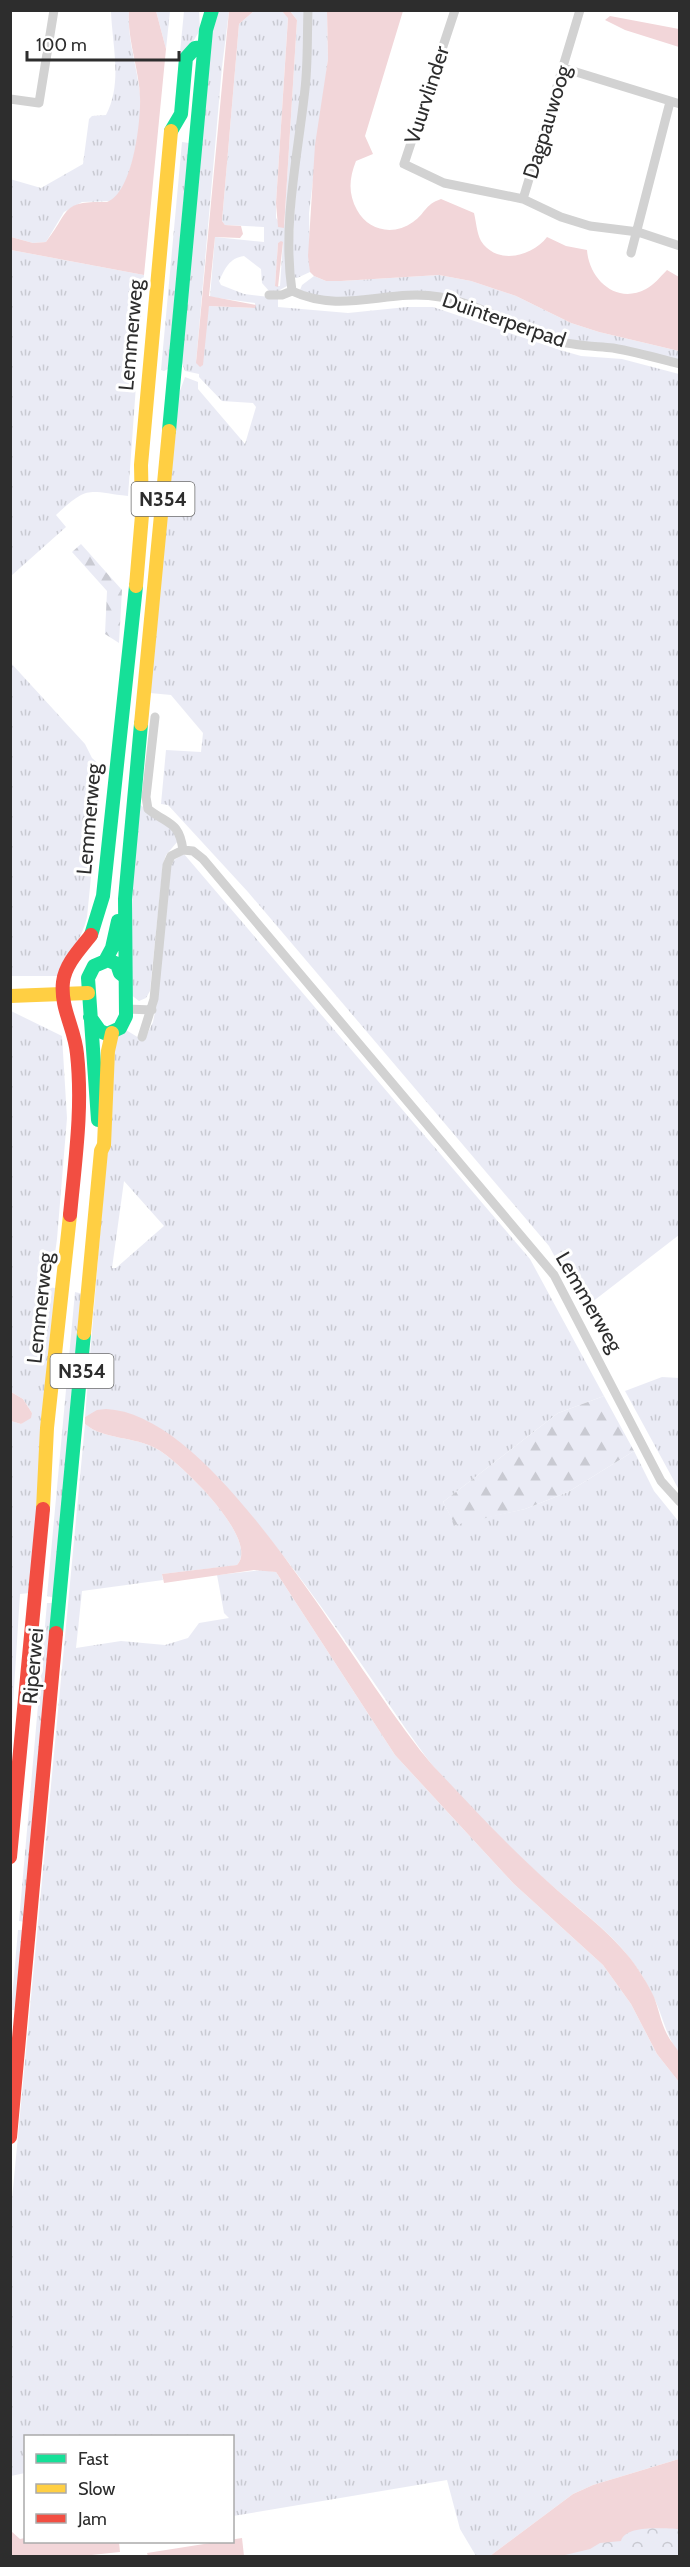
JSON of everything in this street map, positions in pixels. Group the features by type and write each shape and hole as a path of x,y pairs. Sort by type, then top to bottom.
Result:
{"main road":[{"name":"Lemmerweg","path":"203,10 206,30"},
{"name":"Lemmerweg","path":"125,977 127,904 125,899 204,47 212,10"},
{"name":"Lemmerweg","path":"35,1599 47,1428 60,1325 80,1105 77,1051 66,1016 63,994 65,972 90,938 103,896 116,756 134,607 142,515 141,465 171,129 181,114 186,58 193,49 204,47"},
{"name":"Lemmerweg","path":"105,961 112,948 121,903 125,899"},
{"path":"105,961 115,962 125,977"},
{"name":"N354","path":"101,1151 98,1145 87,979 91,970 105,961"},
{"name":"N354","path":"101,1151 104,1145 108,1051 112,1033 125,1022 127,1009 125,977"},
{"path":"10,996 88,993"},
{"path":"90,1017 102,1032 112,1033"},
{"name":"Riperwei","path":"10,2137 101,1151"},
{"name":"Riperwei","path":"10,1857 35,1599"}],"street":[{"path":"10,99 39,103 54,10"},
{"path":"292,291 289,268 291,224 307,68 308,10"},
{"name":"Vuurvlinder","path":"455,10 404,164 444,183 523,199"},
{"name":"Dagpauwoog","path":"580,10 523,199 561,217 590,226 638,232 680,246"},
{"path":"563,68 675,103 630,253"},
{"name":"Duinterperpad","path":"269,295 282,295 292,291 318,301 334,302 411,295 441,297 474,307 554,340 615,349 680,364"},
{"path":"142,1036 152,1010 166,870 171,856 183,850 181,836 176,827 150,811 146,804 155,717"},
{"name":"Lemmerweg","path":"183,850 193,851 203,859 554,1275 661,1481 680,1502"},
{"path":"127,1009 152,1010"}],"green space":[{"path":"111,11 129,11 131,42 141,105 135,151 126,181 112,201 82,202 64,212 46,242 33,243 11,237 10,179 41,188 83,164 89,119 92,116 106,115 111,103 115,77"},
{"path":"156,11 170,11 166,49"},
{"path":"184,11 199,11 200,30 191,45 175,105"},
{"path":"216,11 229,11 196,363 209,306 255,308 255,303 210,297 215,237 264,242 264,227 225,225 222,221 239,24 254,11 282,11 288,17 276,203 276,218 284,228 297,20 290,11 306,11 305,54 287,286 278,291 269,291 262,283 261,269 244,256 228,265 219,281 221,285 244,294 278,298 278,307 348,313 407,307 433,307 581,356 622,359 679,374 679,1235 583,1309 549,1246 248,892 168,805 161,804 166,750 201,752 203,733 171,695 150,693 177,399 185,377 198,382 198,389 245,444 256,407 253,403 222,401 199,377 199,374 185,371 181,360 211,37","holes":["283,242 280,286 275,286 278,243"]},
{"path":"311,11 327,11 328,59 309,213 310,272 297,278 294,277 292,264 294,215"},
{"path":"182,142 189,143 168,369 164,371 161,370"},
{"path":"11,250 144,275 128,496 96,492 82,494 56,515 66,527 11,576"},
{"path":"439,275 471,281 516,296 571,323 599,332 679,351 679,362 564,341 461,300 320,298 300,290 302,285 314,276 326,281 341,281"},
{"path":"81,544 122,590 119,643 105,634 107,591 72,552"},
{"path":"10,662 85,744 92,758 102,767 87,917 82,933 58,976 11,976"},
{"path":"139,804 173,828 178,841 166,855 163,864 150,991 146,998 139,1001 130,994 133,872"},
{"path":"184,854 530,1259 604,1396 558,1413 443,1502 455,1524 525,1509 568,1492 634,1451 654,1491 679,1522 679,2053 670,2039 648,1986 629,1957 601,1927 505,1842 435,1768 326,1613 276,1547 224,1486 173,1439 126,1413 85,1417 116,1038 126,1030 144,1041 153,1022 157,1002 169,870 174,860","holes":["124,1181 164,1226 116,1268 112,1268"]},
{"path":"11,1011 62,1036 67,1118 57,1239 53,1268 46,1287 56,1288 60,1292 30,1593 20,1594 11,1736 11,1421 21,1424 32,1413 23,1399 11,1392"},
{"path":"75,1292 83,1294 55,1598 47,1596"},
{"path":"662,1377 679,1378 679,1490 625,1391"},
{"path":"604,1396 634,1451 568,1492 525,1509 455,1525 443,1502 558,1413"},
{"path":"85,1424 110,1436 148,1445 168,1456 198,1484 228,1520 238,1538 241,1553 237,1565 162,1574 163,1580 82,1591 76,1648 121,1641 165,1645 188,1638 199,1623 229,1618 224,1613 217,1575 263,1570 276,1572 395,1755 514,1884 603,1965 631,2004 657,2054 679,2082 679,2459 593,2485 573,2494 490,2556 476,2556 460,2529 447,2480 234,2516 234,2435 24,2435 24,2473 11,2476 11,2210"},
{"path":"47,1603 55,1603 25,1922 19,1921"},
{"path":"18,1930 24,1930 16,2010 11,2010"},
{"path":"679,2476 679,2556 499,2556"}],"shaded area":[{"path":"129,11 156,11 166,49 144,275 11,250 11,237 33,243 46,242 68,210 81,203 107,202 116,196 123,185 134,155 140,108"},
{"path":"229,11 254,11 239,24 222,221 225,225 241,226 243,234 240,238 215,237 209,296 256,305 255,308 209,306 203,365 200,367 196,363"},
{"path":"282,11 290,11 297,20 284,228 278,227 276,203 288,18"},
{"path":"327,11 403,11 365,136 373,154 356,161 350,186 357,210 368,223 382,229 398,229 413,222 431,204 441,199 474,213 481,241 496,254 505,256 524,253 541,244 547,237 566,246 587,250 593,271 599,279 606,286 624,294 646,289 667,270 679,277 679,351 571,323 516,296 471,281 439,275 341,281 326,281 314,276 310,272 308,256 315,145 328,59"},
{"path":"610,16 679,29 679,47 625,30 605,20"},
{"path":"283,242 278,287 275,286 278,243"},
{"path":"11,1392 23,1399 32,1413 31,1418 21,1424 11,1421"},
{"path":"106,1409 151,1423 196,1456 242,1504 287,1561 406,1732 438,1771 519,1855 621,1947 652,1992 669,2038 678,2050 680,2055 679,2082 657,2054 631,2004 603,1965 514,1884 395,1755 276,1572 254,1570 164,1583 162,1574 237,1565 241,1553 238,1538 214,1502 168,1456 148,1445 101,1433 85,1424 85,1417 97,1410"},
{"path":"679,2459 679,2529 638,2530 630,2532 621,2541 600,2543 590,2549 561,2556 490,2556 573,2494 593,2485"},
{"path":"11,2531 20,2539 24,2538 24,2543 119,2543 120,2552 82,2556 11,2556"},
{"path":"242,2538 244,2556 148,2556 147,2553 210,2543 234,2543 234,2539"}],"traffic: fast":[{"path":"169,431 206,30 212,10"},
{"path":"171,131 181,114 186,58 195,48 204,47"},
{"path":"91,935 103,896 136,586"},
{"path":"90,1017 100,1031 107,1034 120,1028 126,1016 125,899 141,724"},
{"path":"105,961 112,948 118,921"},
{"path":"98,1120 88,978 94,966 108,960 117,964 120,973 125,977"},
{"path":"56,1633 84,1333"}],"traffic: slow":[{"path":"136,586 142,515 141,465 171,131"},
{"path":"141,724 169,431"},
{"path":"10,996 88,993"},
{"path":"84,1333 101,1151 104,1145 108,1051 112,1033"},
{"path":"43,1509 47,1428 70,1215"}],"traffic: jam":[{"path":"70,1215 78,1134 79,1074 76,1045 64,1001 63,982 70,963 91,935"},
{"path":"10,1857 43,1509"},
{"path":"10,2137 56,1633"}]}
